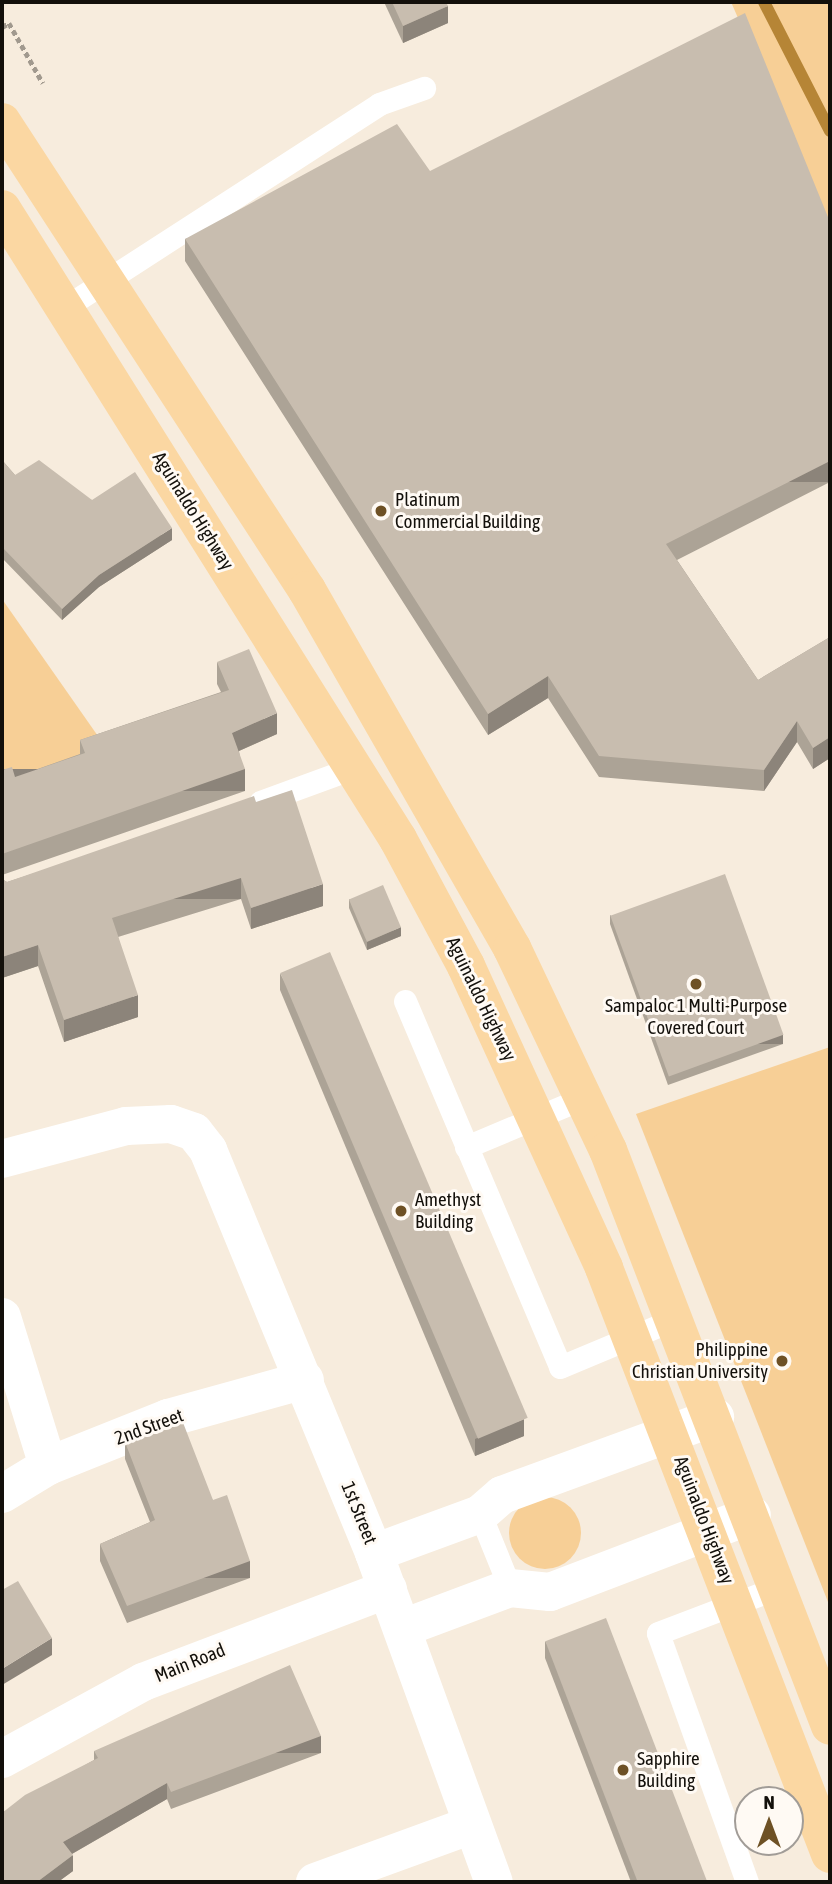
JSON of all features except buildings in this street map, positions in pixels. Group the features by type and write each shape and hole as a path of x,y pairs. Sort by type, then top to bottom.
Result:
{"main road":[{"path":"2,122 307,590 441,820 583,1098 715,1417 830,1726"},
{"name":"Aguinaldo Highway","path":"2,209 398,839 538,1116 671,1434 830,1854"},
{"path":"398,839 441,820"}],"street":[{"name":"1st Street","path":"2,1159 148,1125 194,1132 208,1150 374,1553 494,1882"},
{"path":"2,1317 48,1466"},
{"name":"2nd Street","path":"2,1494 48,1466 168,1418 305,1380"},
{"path":"374,1553 480,1514 502,1495 715,1417"},
{"path":"403,1628 510,1588 550,1592 752,1515"},
{"name":"Main Road","path":"2,1759 142,1682 388,1589"},
{"path":"315,1882 472,1825"}],"lane":[{"path":"64,309 104,280 379,104 424,88"},
{"path":"242,808 353,768"},
{"path":"405,1001 559,1367 675,1319"},
{"path":"466,1147 583,1098"},
{"path":"480,1514 510,1588"},
{"path":"747,1882 658,1633 736,1601 779,1587"}],"path":[{"path":"2,27 9,23 43,82"}],"shaded area":[{"path":"731,2 830,2 830,244 745,34"},
{"path":"2,599 107,749 2,781"},
{"name":"Philippine Christian University","path":"830,1047 830,1607 636,1114"},
{"path":"545,1497 565,1503 575,1513 581,1533 575,1553 565,1563 545,1569 525,1563 515,1553 509,1533 515,1513 525,1503"}],"waterway":[{"path":"764,2 830,131"}],"place":[{"name":"Platinum Commercial Building","path":"381,511"},
{"name":"Sampaloc 1 Multi-Purpose Covered Court","path":"696,984"},
{"name":"Amethyst Building","path":"401,1211"},
{"name":"Philippine Christian University","path":"782,1361"},
{"name":"Sapphire Building","path":"623,1770"}]}
